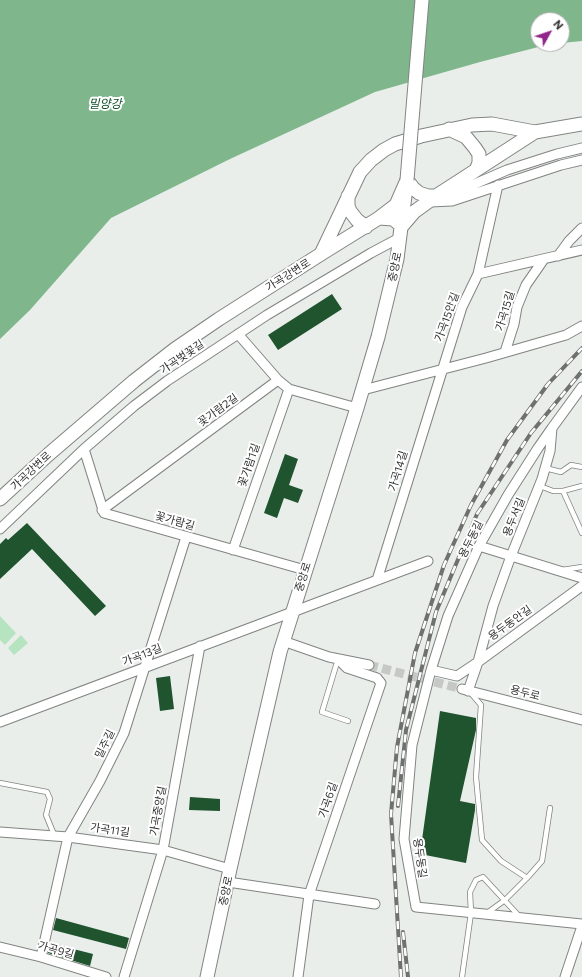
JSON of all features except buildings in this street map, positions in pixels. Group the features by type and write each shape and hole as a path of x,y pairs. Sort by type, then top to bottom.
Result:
{"main road":[{"name":"중앙로","path":"208,977 230,869 283,641 363,390 398,259 407,180 422,0"},
{"name":"가곡강변로","path":"0,499 49,454 122,391 176,349 219,319 321,254 360,172 371,160 384,150 395,144 472,124 492,124 535,132 582,124"},
{"path":"450,129 466,137 475,148 478,154 479,163 476,170"},
{"path":"379,218 393,219 401,232 409,218 476,170 535,132"},
{"path":"321,254 366,227 396,205 407,180 419,193 434,200"},
{"path":"348,196 348,206 350,211 357,220 366,227"}],"street":[{"path":"434,200 507,170 557,154 582,148"},
{"path":"434,200 452,201 561,165 582,160"},
{"name":"가곡15안길","path":"443,369 462,307 478,274 498,185"},
{"path":"558,256 569,241 582,228"},
{"name":"가곡벚꽃길","path":"0,529 84,449 139,402 167,381 299,295 371,253 401,232"},
{"path":"478,274 582,250"},
{"name":"가곡15길","path":"504,352 514,324 517,307 526,285 544,259"},
{"path":"363,390 566,335 582,326"},
{"path":"238,334 278,380 289,389 357,408"},
{"name":"가곡14길","path":"377,580 443,369"},
{"name":"꽃가람2길","path":"102,510 278,380"},
{"path":"552,428 582,387"},
{"name":"꽃가람1길","path":"233,550 289,389"},
{"name":"용두서길","path":"478,662 493,606 511,556 540,486 550,451 552,428"},
{"name":"용두동길","path":"471,913 416,907 404,839 412,745 431,670 448,616 479,546 508,495 552,428"},
{"path":"84,449 102,510"},
{"name":"꽃가람길","path":"102,510 104,513 306,570"},
{"name":"밀주길","path":"41,957 68,837 100,781 124,732 186,537"},
{"path":"479,546 561,570 582,578"},
{"path":"293,611 428,561"},
{"name":"용두동안길","path":"478,662 582,586"},
{"name":"가곡13길","path":"0,722 293,611"},
{"path":"283,641 338,658 369,665"},
{"name":"가곡중앙길","path":"124,977 163,850 200,646"},
{"name":"가곡6길","path":"298,977 309,895 381,683 377,678 347,668 338,658"},
{"path":"431,670 457,676 478,662"},
{"path":"465,690 478,662"},
{"name":"용두로","path":"465,690 582,720"},
{"name":"가곡11길","path":"0,832 68,837 163,850 230,869"},
{"path":"228,882 375,904"},
{"path":"471,913 582,925 565,977"},
{"name":"가곡9길","path":"0,947 41,957 106,977"}],"lane":[{"path":"545,468 561,472 571,465 582,467"},
{"path":"540,486 553,491 563,492 580,488 582,486"},
{"path":"563,492 582,533"},
{"path":"561,570 582,567"},
{"path":"338,658 322,712 348,721"},
{"path":"465,690 481,705 476,777 482,840 501,860 527,878"},
{"path":"0,783 47,792 50,799 46,815 55,836"},
{"path":"485,915 505,900 542,861 550,808"},
{"path":"462,977 471,913 470,892 476,880 483,876 522,919"}],"shaded area":[{"path":"0,616 16,633 5,645 0,640"},
{"path":"21,635 28,643 14,655 8,648"}],"water":[{"name":"밀양강","path":"0,0 582,0 582,41 570,42 570,12 530,12 530,49 375,92 230,159 111,218 30,310 0,339"}],"tunnel":[{"path":"369,665 462,689"}],"railway":[{"path":"401,977 391,814 397,747 415,653 444,565 471,505 507,440 548,384 582,348"},
{"path":"398,806 406,730 436,612 477,514 531,433 582,371"},
{"path":"403,932 408,977"}]}
